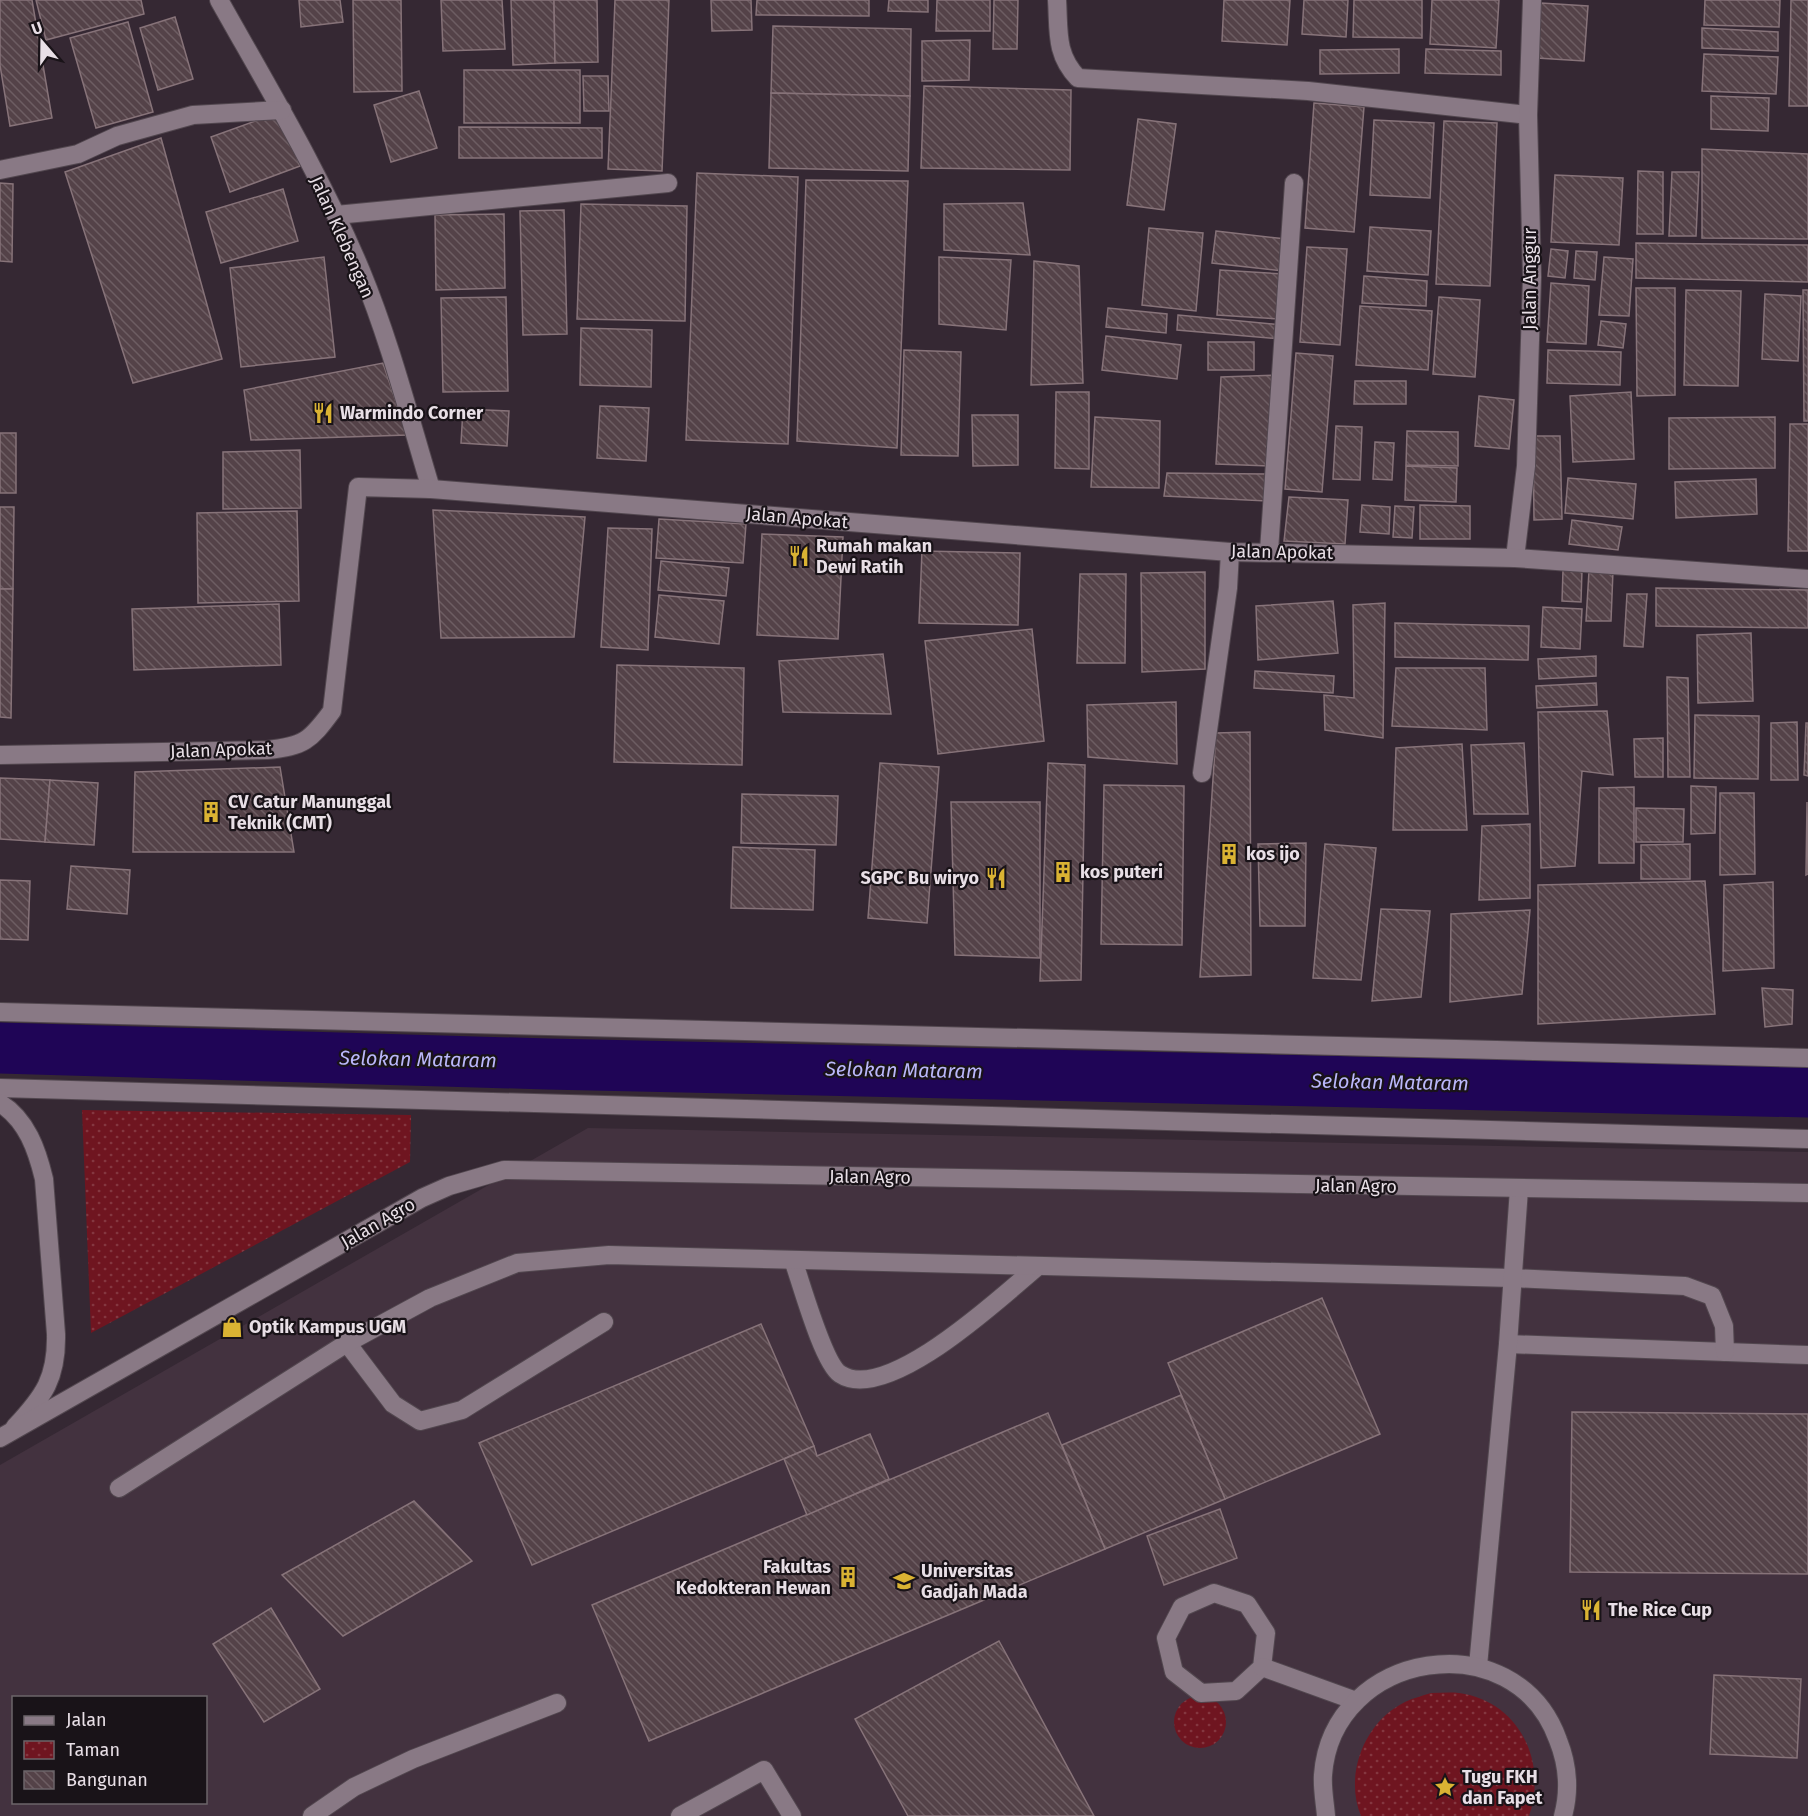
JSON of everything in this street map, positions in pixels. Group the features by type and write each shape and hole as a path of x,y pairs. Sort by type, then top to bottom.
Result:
{"street":[{"name":"Jalan Klebengan","path":"219,0 282,110 336,216 361,273 390,353 432,489"},
{"path":"1057,0 1060,50 1066,64 1078,78 1308,91 1528,115"},
{"name":"Jalan Anggur","path":"1515,558 1526,466 1532,277 1528,115 1532,0"},
{"path":"0,170 78,154 117,136 193,115 282,110"},
{"path":"336,216 668,183"},
{"path":"1269,551 1294,183"},
{"name":"Jalan Apokat","path":"0,755 267,750 288,748 313,737 332,711 358,487 432,489 1230,552 1269,551 1515,558 1808,579"},
{"path":"1202,773 1228,588 1230,552"},
{"path":"0,1012 1808,1058"},
{"path":"0,1088 1808,1139"},
{"path":"0,1103 18,1118 30,1135 41,1168 57,1334 57,1353 48,1387 39,1402 6,1434"},
{"name":"Jalan Agro","path":"6,1434 422,1198 448,1186 504,1170 1808,1193"},
{"path":"1478,1666 1508,1344 1519,1189"},
{"path":"119,1488 348,1343 430,1298 517,1263 609,1255 1512,1278 1685,1286 1712,1296 1724,1326 1725,1352"},
{"path":"793,1260 826,1355 840,1374 866,1381 902,1369 941,1346 1037,1267"},
{"path":"348,1343 393,1404 420,1421 462,1410 604,1322"},
{"path":"1508,1344 1808,1355"},
{"path":"1214,1593 1247,1604 1266,1633 1262,1667 1236,1691 1201,1693 1174,1672 1166,1638 1182,1607 1214,1593"},
{"path":"1326,1816 1323,1774 1334,1733 1356,1701 1386,1678 1422,1665 1461,1663 1478,1666 1498,1674 1530,1696 1553,1726 1566,1762 1567,1800 1563,1816"},
{"path":"1262,1667 1356,1701"},
{"path":"312,1816 354,1787 413,1759 557,1703"},
{"path":"680,1816 764,1770 792,1816"}],"shaded area":[{"name":"Universitas Gadjah Mada","path":"588,1128 1808,1152 1808,1816 0,1816 0,1465"}],"green space":[{"path":"82,1110 411,1115 410,1162 91,1333"},
{"path":"1431,1693 1459,1693 1480,1698 1498,1708 1513,1721 1524,1737 1535,1775 1534,1796 1529,1816 1361,1816 1356,1800 1355,1784 1361,1751 1369,1736 1378,1722 1391,1711 1408,1701"},
{"path":"1195,1696 1205,1696 1214,1700 1222,1708 1226,1722 1222,1736 1214,1744 1205,1748 1195,1748 1186,1744 1178,1736 1174,1727 1174,1717 1178,1708 1186,1700"}],"building":[{"path":"0,0 32,0 52,118 10,126 0,65"},
{"path":"36,0 141,0 144,14 46,40"},
{"path":"299,0 340,0 343,22 301,27"},
{"path":"353,0 401,0 402,91 354,92"},
{"path":"441,0 502,0 505,49 443,51"},
{"path":"511,0 554,0 555,63 513,65"},
{"path":"554,0 597,0 598,62 555,63"},
{"path":"615,0 669,0 662,171 608,169"},
{"path":"711,0 751,0 752,30 712,31"},
{"path":"757,0 869,0 869,16 756,15"},
{"path":"889,0 928,0 928,12 888,11"},
{"path":"937,0 990,0 990,31 936,31"},
{"path":"994,0 1018,0 1017,49 993,49"},
{"path":"1224,0 1290,0 1287,45 1222,41"},
{"path":"1304,0 1348,0 1346,37 1302,34"},
{"path":"1354,0 1422,0 1422,38 1353,37"},
{"path":"1432,0 1499,0 1496,48 1430,44"},
{"path":"1705,0 1780,0 1779,27 1704,25"},
{"path":"1791,0 1808,0 1808,106 1789,106"},
{"path":"1541,3 1588,6 1584,61 1537,58"},
{"path":"175,17 193,79 158,90 140,28"},
{"path":"128,22 153,112 96,128 70,38"},
{"path":"773,26 911,29 910,96 771,93"},
{"path":"1702,28 1778,32 1778,51 1702,48"},
{"path":"970,40 969,80 922,81 922,41"},
{"path":"1399,49 1399,73 1320,74 1320,50"},
{"path":"1426,49 1501,51 1501,75 1425,73"},
{"path":"1704,54 1778,57 1776,94 1702,91"},
{"path":"464,70 580,70 580,123 464,123"},
{"path":"583,76 608,76 609,111 584,111"},
{"path":"924,86 1071,90 1070,170 921,168"},
{"path":"419,91 437,148 391,162 374,105"},
{"path":"771,93 910,96 908,171 769,168"},
{"path":"1711,96 1769,98 1768,131 1711,129"},
{"path":"1314,103 1364,107 1354,232 1305,228"},
{"path":"280,112 300,166 230,192 211,137"},
{"path":"1138,119 1176,124 1164,210 1127,205"},
{"path":"1374,120 1434,123 1430,198 1370,195"},
{"path":"1444,121 1497,123 1490,286 1436,284"},
{"path":"459,127 602,128 602,158 459,158"},
{"path":"161,138 222,359 133,383 65,172"},
{"path":"1702,149 1808,154 1808,239 1702,238"},
{"path":"1638,171 1663,172 1663,234 1637,234"},
{"path":"1672,172 1699,172 1696,236 1669,236"},
{"path":"697,173 798,177 788,444 686,440"},
{"path":"1555,175 1623,178 1619,245 1551,242"},
{"path":"806,180 908,181 897,448 797,441"},
{"path":"0,183 13,184 12,262 0,261"},
{"path":"283,189 298,241 221,263 206,212"},
{"path":"1023,203 1030,255 944,250 944,204"},
{"path":"581,204 687,206 685,321 577,319"},
{"path":"564,210 567,334 523,335 520,211"},
{"path":"504,214 505,288 436,290 435,215"},
{"path":"1370,227 1431,231 1428,275 1367,271"},
{"path":"1149,228 1203,233 1196,311 1142,305"},
{"path":"1216,231 1286,239 1283,271 1212,263"},
{"path":"1636,243 1808,245 1808,282 1636,278"},
{"path":"1307,247 1347,249 1340,345 1300,342"},
{"path":"1551,249 1568,251 1565,278 1548,276"},
{"path":"1576,251 1597,252 1595,280 1574,278"},
{"path":"324,257 335,357 241,367 230,268"},
{"path":"939,257 1011,260 1006,330 939,324"},
{"path":"1604,257 1633,259 1629,316 1599,315"},
{"path":"1034,261 1079,266 1083,383 1031,385"},
{"path":"1220,270 1283,274 1279,319 1217,315"},
{"path":"1364,276 1427,281 1426,306 1362,303"},
{"path":"1551,283 1589,286 1586,344 1547,342"},
{"path":"1636,288 1675,288 1675,395 1637,396"},
{"path":"1686,290 1741,291 1738,386 1684,385"},
{"path":"1803,290 1808,290 1808,421 1804,421"},
{"path":"1765,294 1801,296 1798,361 1762,359"},
{"path":"506,297 508,391 443,392 441,298"},
{"path":"1439,297 1480,300 1475,377 1433,374"},
{"path":"1360,306 1432,311 1428,370 1356,365"},
{"path":"1108,308 1167,314 1166,333 1106,327"},
{"path":"1178,315 1282,325 1282,339 1177,330"},
{"path":"1601,321 1626,324 1623,348 1598,345"},
{"path":"581,328 652,330 651,387 580,385"},
{"path":"1106,336 1181,345 1177,379 1102,370"},
{"path":"1208,342 1254,342 1254,370 1208,370"},
{"path":"904,350 961,352 958,456 901,455"},
{"path":"1548,350 1621,352 1620,385 1547,383"},
{"path":"1296,353 1333,356 1322,492 1285,489"},
{"name":"Warmindo Corner","path":"383,363 407,435 251,440 244,390"},
{"path":"1277,375 1269,466 1216,464 1221,377"},
{"path":"1355,381 1406,381 1406,404 1354,404"},
{"path":"1056,392 1089,392 1089,469 1055,468"},
{"path":"1631,392 1634,459 1573,462 1570,396"},
{"path":"1479,396 1514,400 1509,449 1475,446"},
{"path":"600,406 649,408 646,461 597,458"},
{"path":"463,409 509,411 507,446 461,443"},
{"path":"972,415 1018,415 1018,465 973,466"},
{"path":"1095,417 1160,421 1159,488 1091,487"},
{"path":"1775,417 1775,468 1669,469 1669,418"},
{"path":"1790,424 1808,424 1808,551 1788,551"},
{"path":"1336,426 1362,427 1360,480 1333,479"},
{"path":"1407,431 1458,432 1458,466 1406,465"},
{"path":"0,433 16,433 16,493 0,493"},
{"path":"1533,436 1560,436 1562,519 1534,520"},
{"path":"1375,442 1394,443 1392,480 1373,479"},
{"path":"300,450 301,508 223,509 223,452"},
{"path":"1406,466 1457,468 1456,502 1405,500"},
{"path":"1167,473 1266,474 1267,501 1164,496"},
{"path":"1568,478 1636,484 1633,519 1565,513"},
{"path":"1756,479 1757,514 1676,518 1675,482"},
{"path":"1289,497 1348,500 1345,544 1284,541"},
{"path":"1362,505 1390,507 1389,534 1360,532"},
{"path":"1420,505 1470,506 1470,539 1420,539"},
{"path":"1395,506 1414,507 1412,538 1393,537"},
{"path":"0,507 14,507 13,589 0,589"},
{"path":"433,510 585,517 574,637 441,638"},
{"path":"297,511 299,601 198,603 197,513"},
{"path":"659,519 746,524 743,563 656,558"},
{"path":"1572,520 1622,527 1618,550 1569,544"},
{"path":"608,528 652,529 648,650 601,647"},
{"path":"762,534 843,537 838,639 757,635"},
{"path":"922,551 1020,553 1018,625 919,623"},
{"path":"661,561 729,568 726,596 658,590"},
{"path":"1563,570 1582,570 1581,602 1562,601"},
{"path":"1589,571 1613,571 1611,621 1586,621"},
{"path":"1205,572 1205,669 1142,672 1141,573"},
{"path":"1080,574 1126,574 1125,663 1077,663"},
{"path":"1656,588 1808,590 1808,628 1656,626"},
{"path":"0,589 13,589 11,718 0,717"},
{"path":"1627,594 1647,594 1643,647 1624,646"},
{"path":"659,595 724,601 719,644 655,637"},
{"path":"1333,601 1338,653 1258,660 1256,606"},
{"path":"1385,603 1383,738 1325,730 1324,695 1354,698 1353,605"},
{"path":"279,604 281,665 134,670 132,609"},
{"path":"1543,607 1582,609 1580,649 1541,647"},
{"path":"1395,623 1529,626 1528,660 1395,657"},
{"path":"1032,629 1044,741 938,754 925,641"},
{"path":"1751,633 1753,701 1698,703 1697,635"},
{"path":"883,654 891,714 783,712 779,661"},
{"path":"1596,656 1596,676 1539,679 1538,659"},
{"path":"617,665 744,668 742,765 614,762"},
{"path":"1396,668 1485,668 1487,730 1392,726"},
{"path":"1255,671 1334,676 1333,693 1254,688"},
{"path":"1667,677 1688,678 1690,777 1668,777"},
{"path":"1596,683 1597,705 1537,708 1536,686"},
{"path":"1176,702 1177,764 1088,757 1087,705"},
{"path":"1607,711 1613,775 1582,771 1575,866 1541,868 1538,712"},
{"path":"1695,715 1759,716 1758,779 1694,778"},
{"path":"1797,722 1798,780 1771,780 1771,723"},
{"path":"1806,723 1808,723 1808,776 1804,775"},
{"name":"kos ijo","path":"1250,732 1251,975 1200,977 1216,733"},
{"path":"1663,738 1663,777 1635,777 1634,739"},
{"path":"1524,743 1528,814 1474,814 1471,745"},
{"path":"1462,744 1467,830 1393,830 1396,748"},
{"path":"880,763 939,767 927,923 868,918"},
{"name":"kos puteri","path":"1048,763 1085,765 1081,980 1040,981"},
{"name":"CV Catur Manunggal Teknik (CMT)","path":"280,767 294,852 133,852 135,772"},
{"path":"0,778 50,780 45,842 0,839"},
{"path":"50,780 98,783 94,845 45,842"},
{"path":"1104,785 1184,786 1182,945 1101,944"},
{"path":"1691,786 1716,787 1715,833 1691,834"},
{"path":"1634,787 1634,863 1599,863 1599,788"},
{"path":"1720,793 1754,793 1755,874 1720,875"},
{"path":"742,794 838,796 836,845 741,843"},
{"name":"SGPC Bu wiryo","path":"951,802 1040,802 1040,958 955,955"},
{"path":"1807,802 1808,874 1806,875"},
{"path":"1636,808 1684,809 1683,842 1636,842"},
{"path":"1530,824 1530,898 1479,900 1482,826"},
{"path":"1306,843 1305,926 1260,926 1258,844"},
{"path":"1325,844 1376,848 1361,980 1313,978"},
{"path":"1690,844 1690,879 1641,879 1641,845"},
{"path":"733,847 815,850 813,910 731,908"},
{"path":"71,866 130,870 127,914 67,909"},
{"path":"0,880 30,881 28,940 0,939"},
{"path":"1705,881 1715,1014 1538,1024 1538,885"},
{"path":"1773,882 1774,968 1723,971 1724,885"},
{"path":"1381,909 1430,911 1421,997 1372,1001"},
{"path":"1530,910 1522,994 1450,1002 1451,914"},
{"path":"1762,988 1793,990 1792,1024 1765,1027"},
{"path":"1322,1298 1380,1434 1225,1499 1168,1363"},
{"name":"Fakultas Kedokteran Hewan","path":"761,1324 814,1446 532,1565 479,1443"},
{"path":"1181,1395 1225,1499 1105,1549 1062,1445"},
{"path":"1572,1412 1808,1414 1808,1574 1570,1572"},
{"name":"Fakultas Kedokteran Hewan","path":"1048,1413 1105,1549 649,1741 592,1605"},
{"path":"870,1434 889,1479 807,1515 784,1459 814,1446 817,1456"},
{"path":"414,1501 472,1561 343,1636 282,1575"},
{"path":"1220,1509 1237,1558 1164,1585 1147,1536"},
{"path":"271,1608 320,1689 264,1722 213,1644"},
{"path":"999,1641 1094,1816 908,1816 855,1719"},
{"path":"1714,1675 1801,1679 1797,1758 1710,1754"}],"waterway":[{"name":"Selokan Mataram","path":"0,1048 547,1064 1808,1092"}],"place":[{"name":"Warmindo Corner","path":"323,413"},
{"name":"Rumah makan Dewi Ratih","path":"799,556"},
{"name":"CV Catur Manunggal Teknik (CMT)","path":"211,812"},
{"name":"kos ijo","path":"1229,854"},
{"name":"kos puteri","path":"1063,872"},
{"name":"SGPC Bu wiryo","path":"996,878"},
{"name":"Optik Kampus UGM","path":"232,1327"},
{"name":"Fakultas Kedokteran Hewan","path":"848,1577"},
{"name":"Universitas Gadjah Mada","path":"904,1581"},
{"name":"The Rice Cup","path":"1591,1610"},
{"name":"Tugu FKH dan Fapet","path":"1445,1787"}]}
